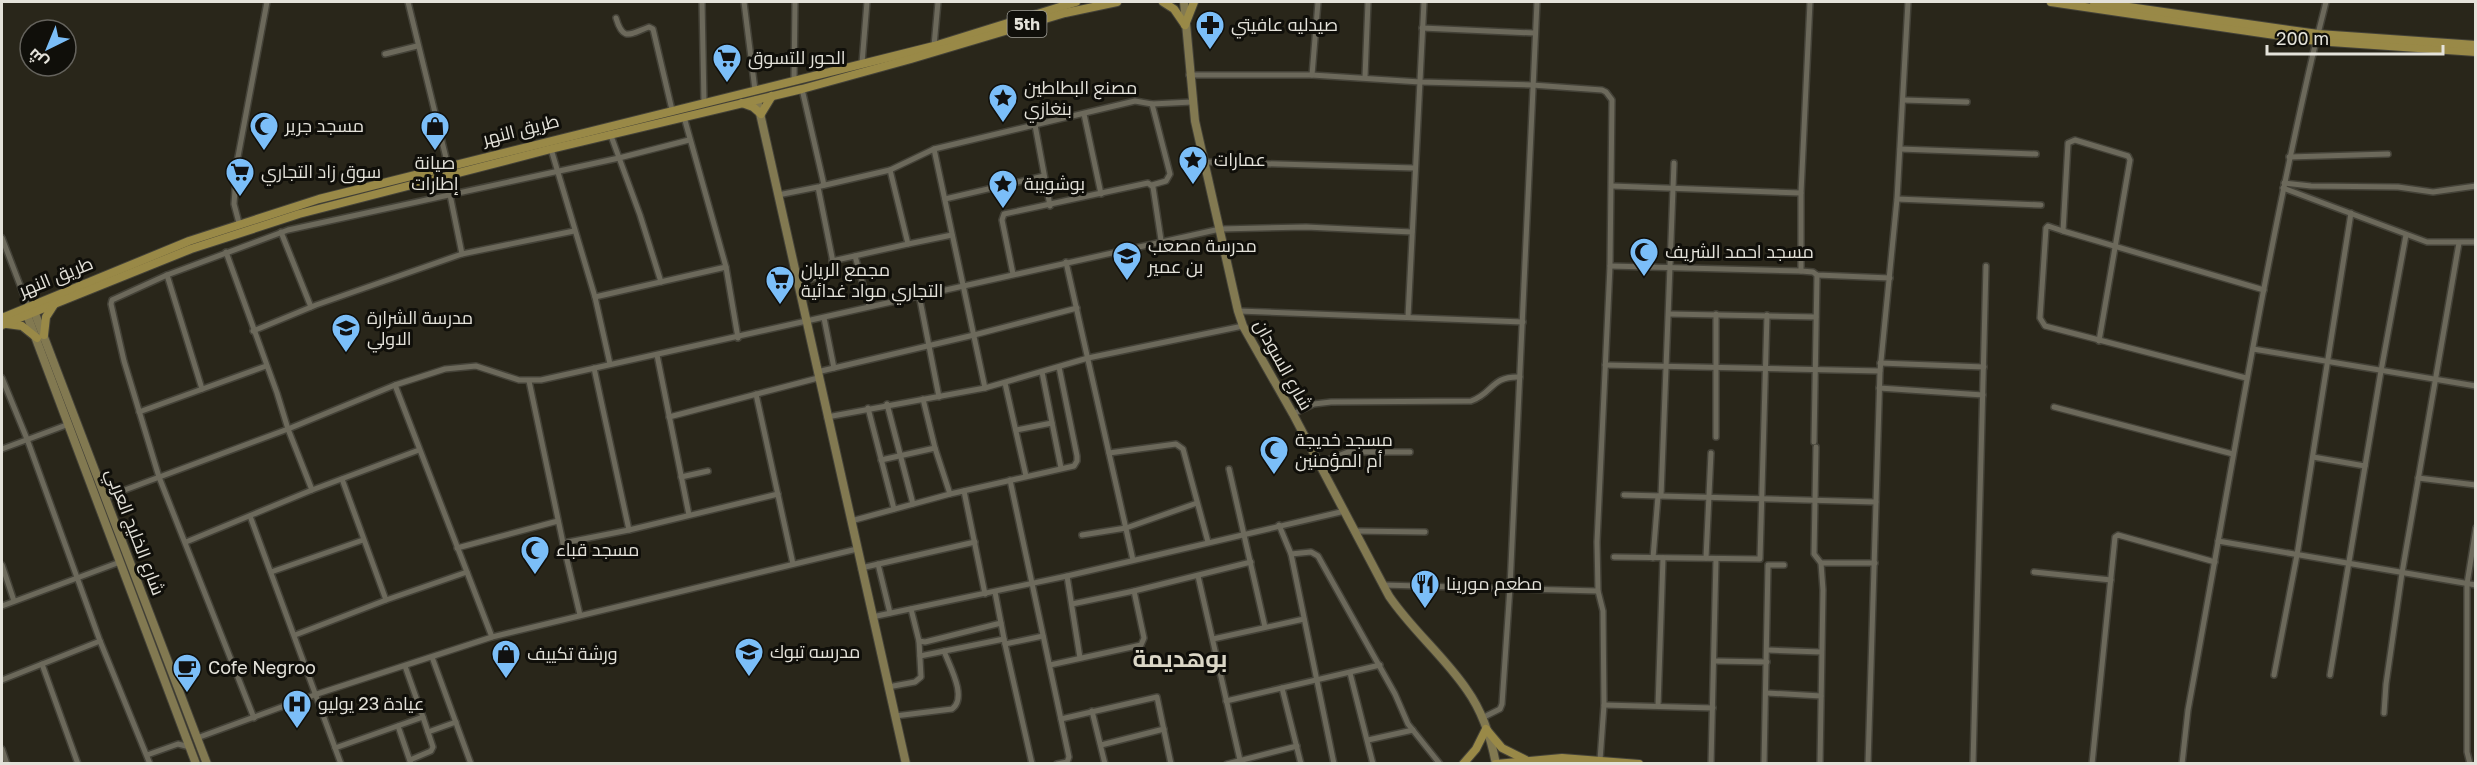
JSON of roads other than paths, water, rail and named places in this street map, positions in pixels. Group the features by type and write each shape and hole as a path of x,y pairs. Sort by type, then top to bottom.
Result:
{"main road":[{"name":"طريق النهر","path":"2,322 189,241 319,199 448,165 684,117 802,89 1076,2"},
{"name":"5th","path":"936,48 1065,13 1117,2"},
{"path":"1163,2 1174,9 1185,25"},
{"name":"شارع السودان","path":"1184,2 1192,102 1243,326 1320,463 1354,531 1400,613 1467,690 1482,718 1496,764"},
{"path":"1185,25 1194,2"},
{"path":"2051,2 2317,37 2475,52"},
{"path":"2094,2 2317,37 2475,45"},
{"name":"طريق النهر","path":"30,311 191,249 299,214 551,149 672,110 862,63 936,48"},
{"path":"760,114 772,96"},
{"path":"757,100 906,764"},
{"path":"742,103 753,107 760,114"},
{"path":"2,322 22,326 40,337 46,317 56,302"},
{"name":"شارع الخليج العربي","path":"30,311 105,497 207,764"},
{"name":"شارع الخليج العربي","path":"40,337 69,424 196,764"},
{"path":"160,667 170,664"},
{"path":"1463,764 1476,749 1486,729 1502,748 1526,760"},
{"path":"1496,764 1526,760 1600,760 1639,764"}],"street":[{"path":"239,223 234,204 237,162 267,2"},
{"path":"408,2 448,165"},
{"path":"702,2 704,102"},
{"path":"744,2 754,90"},
{"path":"794,81 795,2"},
{"path":"862,63 867,2"},
{"path":"936,48 938,2"},
{"path":"1312,75 1318,2"},
{"path":"1365,77 1368,2"},
{"path":"1408,317 1424,2"},
{"path":"1482,718 1500,709 1502,704 1510,587 1537,2"},
{"path":"1801,271 1801,194 1810,2"},
{"path":"1868,764 1879,388 1897,199 1908,2"},
{"path":"2181,764 2188,710 2246,378 2289,157 2326,2"},
{"path":"616,18 623,34 627,35 649,27 653,29 672,110"},
{"path":"1422,28 1534,33"},
{"path":"385,54 417,46"},
{"path":"1190,75 1312,75 1420,82 1532,85 1602,90 1610,96 1612,100 1610,266 1597,542 1598,591 1604,611 1604,705 1600,760"},
{"path":"797,284 830,273 834,267 802,89"},
{"path":"1903,100 1967,102"},
{"path":"778,195 890,170 934,149 1135,102 1152,104 1192,102"},
{"path":"1013,274 1001,217 1004,214 1166,181 1170,174 1152,104"},
{"path":"1084,114 1101,194"},
{"path":"684,117 726,267 738,338"},
{"path":"1035,125 1050,206"},
{"path":"609,131 640,215 660,282"},
{"path":"254,718 159,477 123,356 111,302 114,298 167,275 281,232 449,193 619,158 689,140"},
{"path":"2063,231 2068,143 2075,140 2128,156 2130,160 2117,247 2099,341"},
{"path":"551,149 595,297 610,364"},
{"path":"934,149 985,388"},
{"path":"1900,149 2036,154"},
{"path":"2289,157 2388,154"},
{"path":"1206,162 1414,168"},
{"path":"1653,558 1660,496 1667,366 1674,164"},
{"path":"890,170 908,244"},
{"path":"446,175 462,255"},
{"path":"945,199 1044,176"},
{"path":"1152,185 1161,240"},
{"path":"2284,185 2398,187 2433,192 2475,186"},
{"path":"2284,185 2427,242 2475,242"},
{"path":"1612,186 1801,194"},
{"path":"1897,199 2041,205"},
{"path":"2274,675 2297,555 2351,213"},
{"path":"2246,378 2099,341 2041,323 2046,228 2048,226 2264,290"},
{"path":"105,497 288,429 395,385 445,369 466,366 485,368 519,380 541,380 738,338 1161,240 1220,229 1306,227 1412,232"},
{"path":"253,331 311,307 462,255 574,231"},
{"path":"281,232 311,307"},
{"path":"832,261 952,235"},
{"path":"2330,675 2406,235"},
{"path":"2,238 30,311"},
{"path":"2384,713 2402,573 2459,243"},
{"path":"226,252 288,429 312,490"},
{"path":"855,256 869,306"},
{"path":"1066,262 1133,560"},
{"path":"1610,266 1801,271 1813,272 1816,275 1890,278"},
{"path":"1973,764 1986,266"},
{"path":"595,297 726,267"},
{"path":"167,275 202,389"},
{"path":"1816,275 1814,554 1821,563 1823,590 1820,764"},
{"path":"919,295 939,397"},
{"path":"669,417 756,394 834,368 1077,308"},
{"path":"1238,311 1523,322"},
{"path":"1669,314 1816,317"},
{"path":"1716,314 1716,437"},
{"path":"1614,557 1760,559 1767,315"},
{"path":"824,318 834,368"},
{"path":"827,417 887,404 985,388 1088,358 1243,326"},
{"path":"2253,349 2475,386"},
{"path":"657,355 689,515"},
{"path":"1881,363 1984,367"},
{"path":"1605,365 1880,371"},
{"path":"139,412 266,366"},
{"path":"850,521 950,494 1074,466 1077,461 1059,367"},
{"path":"594,368 629,530"},
{"path":"1042,372 1061,468"},
{"path":"1293,414 1314,404 1331,402 1471,401 1484,394 1503,378 1520,377"},
{"path":"2,378 27,439 100,641 150,764"},
{"path":"529,381 580,615"},
{"path":"1005,383 1026,476"},
{"path":"395,385 492,637"},
{"path":"1879,388 1983,395"},
{"path":"756,394 793,564"},
{"path":"923,399 935,448 950,494"},
{"path":"887,404 913,504"},
{"path":"2054,407 2233,454"},
{"path":"868,408 894,509"},
{"path":"1016,430 1052,423"},
{"path":"2,449 69,424"},
{"path":"1109,453 1176,444 1183,449 1208,542"},
{"path":"881,460 935,448"},
{"path":"186,542 312,490 419,450"},
{"path":"1320,463 1348,452 1410,452"},
{"path":"1706,558 1711,453"},
{"path":"2313,457 2365,466"},
{"path":"1229,469 1246,533 1266,627"},
{"path":"681,477 708,471"},
{"path":"2418,477 2475,485"},
{"path":"342,479 386,600"},
{"path":"1010,480 1069,757 1067,762 1057,764"},
{"path":"964,491 985,594"},
{"path":"563,543 629,530 778,494"},
{"path":"1624,495 1876,502"},
{"path":"1082,535 1126,528 1197,503"},
{"path":"872,617 1067,576 1345,511"},
{"path":"250,516 341,764"},
{"path":"457,548 558,521"},
{"path":"1280,525 1291,554 1334,764"},
{"path":"2470,764 2467,739 2467,584 2475,528"},
{"path":"1354,531 1425,532"},
{"path":"2092,764 2115,537 2118,535 2215,562"},
{"path":"271,572 363,540"},
{"path":"2218,541 2475,585"},
{"path":"861,568 975,542"},
{"path":"197,738 317,694 492,637 857,549"},
{"path":"1291,554 1311,552 1318,556 1380,665 1405,717 1440,764"},
{"path":"1658,706 1663,558"},
{"path":"1711,764 1716,559"},
{"path":"2,606 120,562"},
{"path":"1072,604 1251,562"},
{"path":"1821,563 1875,563"},
{"path":"879,564 890,613"},
{"path":"1764,764 1768,565 1784,564"},
{"path":"2,565 14,601"},
{"path":"295,635 467,572"},
{"path":"2034,572 2110,580"},
{"path":"1067,576 1080,658"},
{"path":"1197,576 1240,760"},
{"path":"1383,585 1598,591"},
{"path":"1050,665 1143,643 1134,591"},
{"path":"995,592 1032,764"},
{"path":"888,687 919,681 921,677 919,641 912,609"},
{"path":"1213,639 1304,619"},
{"path":"919,641 925,642 1001,623"},
{"path":"920,656 1043,636"},
{"path":"2,680 100,641"},
{"path":"1768,650 1821,652"},
{"path":"895,717 957,706 958,690 944,651"},
{"path":"432,657 471,764"},
{"path":"1714,661 1767,662"},
{"path":"42,664 78,764"},
{"path":"1226,700 1380,665"},
{"path":"398,726 410,762 432,750 405,666"},
{"path":"1350,673 1373,764"},
{"path":"1282,688 1301,764"},
{"path":"1767,693 1821,696"},
{"path":"1061,719 1157,697 1171,764"},
{"path":"1604,705 1713,708"},
{"path":"1092,711 1105,764"},
{"path":"335,748 423,717"},
{"path":"428,732 456,722"},
{"path":"1101,745 1164,729"},
{"path":"1368,740 1413,730"},
{"path":"178,744 184,733"},
{"path":"2467,739 2475,740"},
{"path":"147,755 178,744 190,747"},
{"path":"1227,764 1298,746"},
{"path":"2,749 7,764"}],"place":[{"name":"صيدليه عافيتي","path":"1210,50"},
{"name":"الحور للتسوق","path":"727,84"},
{"name":"مصنع البطاطين بنغازي","path":"1003,124"},
{"name":"مسجد جرير","path":"264,152"},
{"name":"صيانة إطارات","path":"435,152"},
{"name":"عمارات","path":"1193,186"},
{"name":"سوق زاد التجاري","path":"240,198"},
{"name":"بوشويبة","path":"1003,210"},
{"name":"مسجد احمد الشريف","path":"1644,278"},
{"name":"مدرسة مصعب بن عمير","path":"1127,282"},
{"name":"مجمع الريان التجاري مواد غدائية","path":"780,306"},
{"name":"مدرسة الشرارة الاولي","path":"346,354"},
{"name":"مسجد خديجة أم المؤمنين","path":"1274,476"},
{"name":"مسجد قباء","path":"535,576"},
{"name":"مطعم مورينا","path":"1425,610"},
{"name":"مدرسه تبوك","path":"749,678"},
{"name":"ورشة تكييف","path":"506,680"},
{"name":"Cofe Negroo","path":"187,694"},
{"name":"عيادة 23 يوليو","path":"297,730"}],"district":[{"name":"بوهديمة","path":"1180,659"}]}
